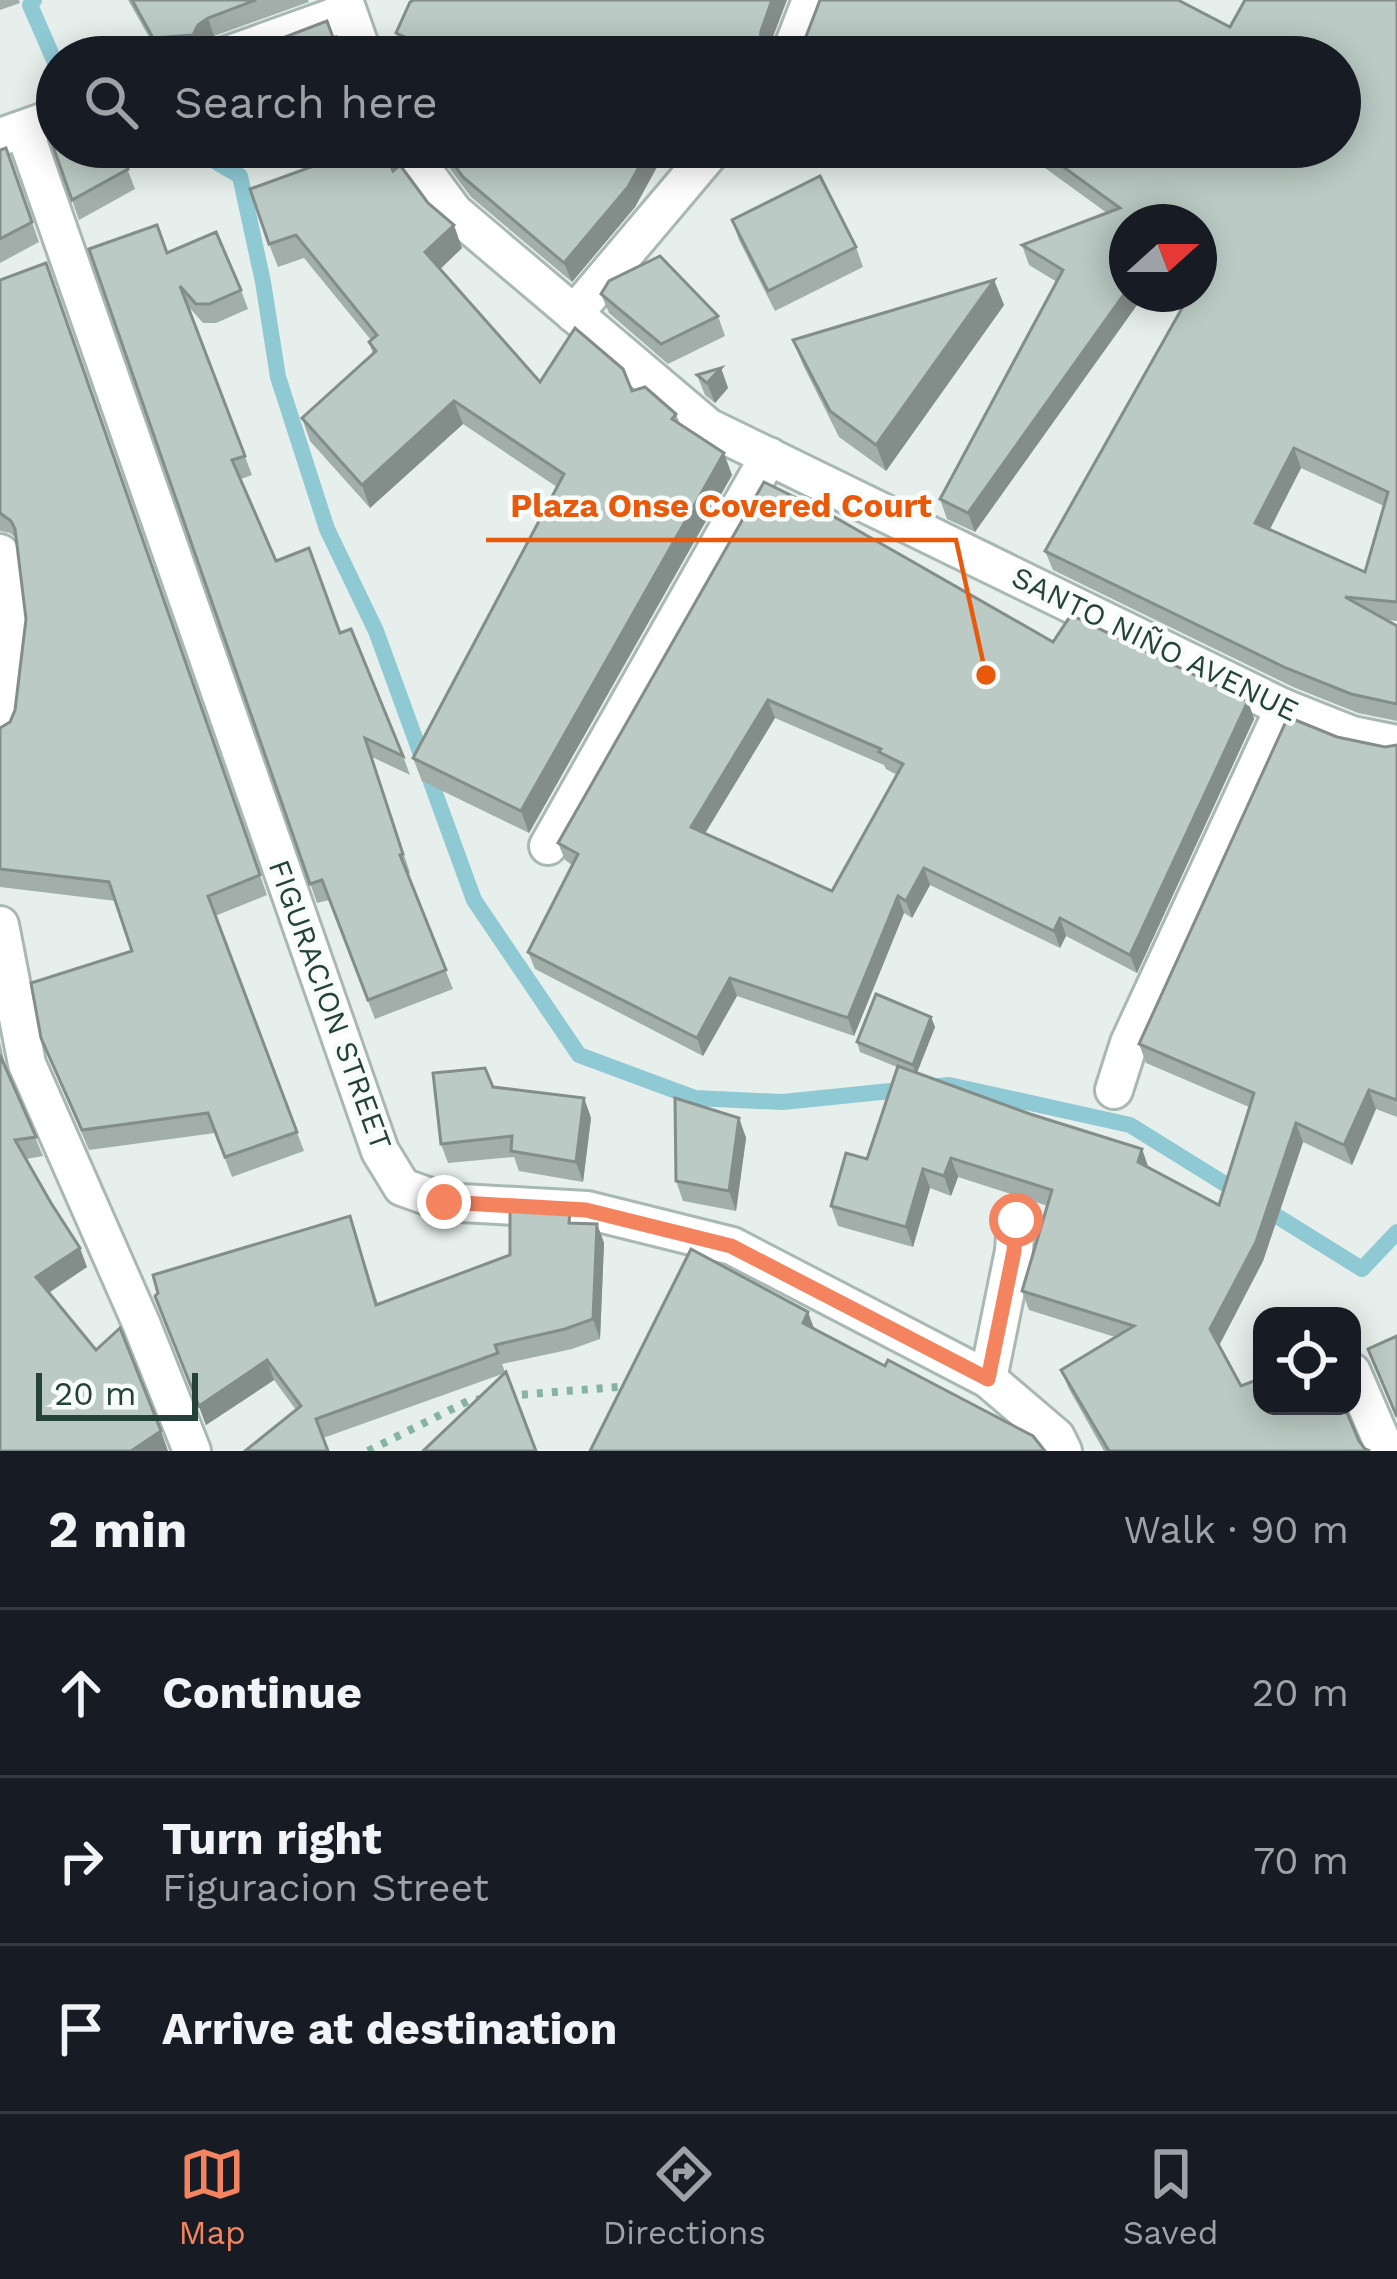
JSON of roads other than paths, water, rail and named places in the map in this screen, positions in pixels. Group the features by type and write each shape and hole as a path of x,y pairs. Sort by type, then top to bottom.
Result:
{"street":[{"path":"797,36 811,0"},
{"path":"273,36 345,6 356,36"},
{"name":"FIGURACION STREET","path":"41,168 380,1151 402,1187 444,1202 586,1210 731,1246 988,1379 1056,1437 1063,1451"},
{"name":"SANTO NIÑO AVENUE","path":"422,168 454,212 708,427 1284,708 1352,735 1397,744"},
{"path":"574,314 697,168"},
{"path":"548,846 769,456"},
{"path":"0,553 11,641 0,727"},
{"path":"1114,1090 1129,1043 1284,708"},
{"path":"0,925 27,1064 192,1451"},
{"path":"988,1379 1016,1220"},
{"path":"1361,1393 1386,1451"}],"waterway":[{"path":"34,0 30,5 44,36"},
{"path":"226,168 240,176 278,377 327,529 376,631 474,900 579,1055 695,1098 783,1102 949,1085 1130,1125 1362,1269 1397,1232"}],"place":[{"name":"Plaza Onse Covered Court","path":"986,675"}]}
